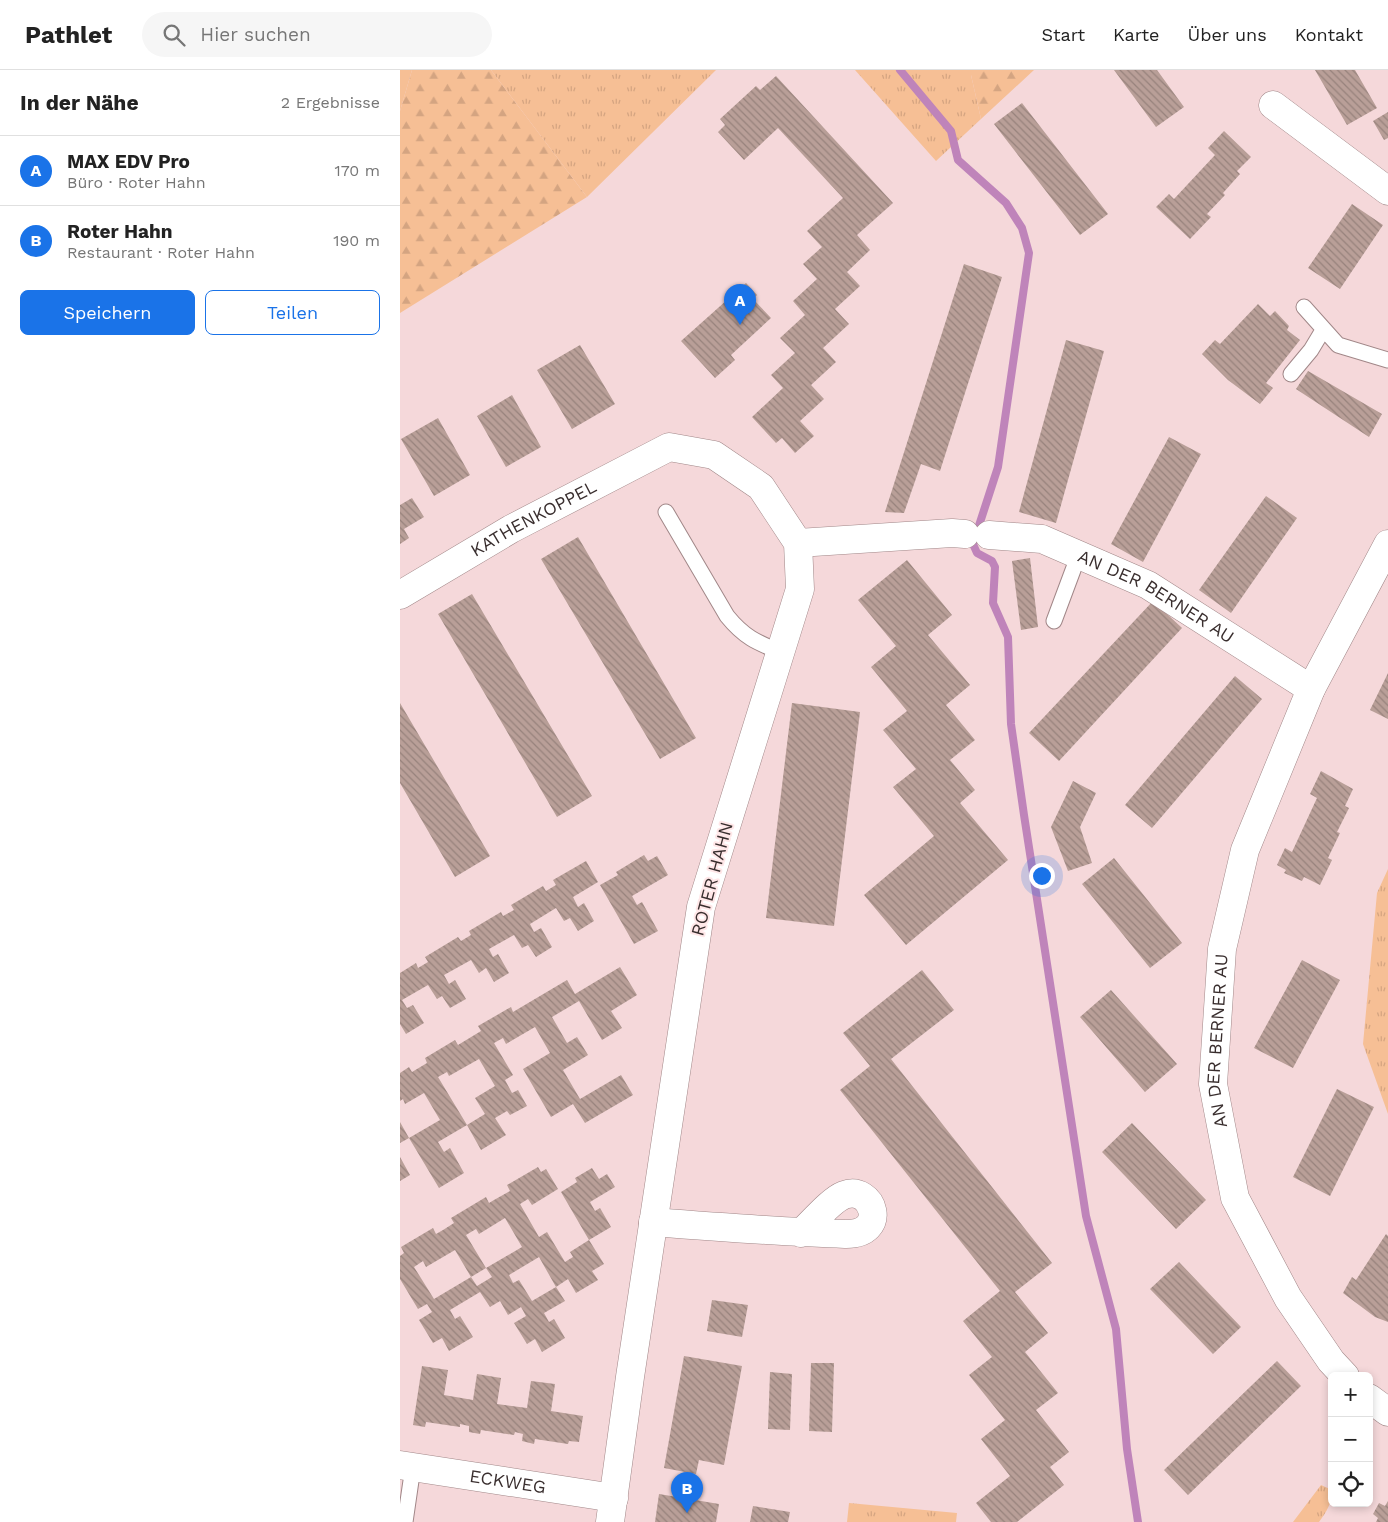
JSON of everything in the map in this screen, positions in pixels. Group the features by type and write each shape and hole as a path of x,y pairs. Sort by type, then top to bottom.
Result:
{"street":[{"path":"1273,105 1388,191"},
{"name":"KATHENKOPPEL","path":"400,595 511,529 669,447 714,455 761,487 798,543"},
{"name":"AN DER BERNER AU","path":"798,543 952,533 1042,539 1148,585 1311,689"},
{"name":"ROTER HAHN","path":"612,1510 701,907 800,589 798,543"},
{"name":"AN DER BERNER AU","path":"1341,1372 1331,1361 1288,1298 1235,1198 1213,1084 1222,949 1245,850 1311,689 1388,544"},
{"path":"653,1222 802,1233"},
{"path":"1373,1401 1388,1412"},
{"name":"ECKWEG","path":"407,1466 612,1510"}],"lane":[{"path":"1304,307 1338,345 1388,360"},
{"path":"1291,374 1311,350 1323,330"},
{"path":"666,512 727,616 738,630 753,641 780,652"},
{"path":"1054,621 1079,554"},
{"path":"405,1522 407,1466"}],"green space":[{"path":"400,70 412,70 400,111"},
{"path":"412,70 491,70 587,197 400,313 400,111"},
{"path":"491,70 716,70 587,197"},
{"path":"855,70 971,70 981,119 936,161"},
{"path":"971,70 1034,70 981,119"},
{"path":"1388,869 1388,1114 1363,1044 1377,893"},
{"path":"1321,1485 1328,1488 1329,1507 1319,1522 1293,1522"},
{"path":"849,1503 957,1513 956,1522 847,1522"}],"building":[{"path":"1114,70 1157,70 1184,107 1156,127"},
{"path":"1315,70 1355,70 1377,108 1347,125"},
{"path":"776,76 893,203 857,235 870,250 847,272 860,286 835,309 849,324 823,348 836,362 811,385 824,399 800,421 814,436 795,453 782,438 776,443 752,417 783,388 771,375 795,353 780,338 805,315 793,301 817,279 803,264 822,247 807,231 843,198 778,128 744,160 718,132 725,125 720,119 756,86 760,90"},
{"path":"1022,103 1108,214 1080,235 994,124"},
{"path":"1388,112 1388,138 1384,140 1373,121"},
{"path":"1224,131 1251,157 1237,171 1240,174 1223,193 1225,195 1207,214 1211,217 1190,239 1156,207 1169,194 1174,199 1215,155 1208,148"},
{"path":"1352,204 1383,225 1340,289 1308,268"},
{"path":"964,264 1002,277 990,315 940,471 921,464 904,513 885,512"},
{"path":"746,283 757,295 753,299 771,318 731,355 735,360 715,378 681,341"},
{"path":"1258,304 1270,316 1275,311 1289,326 1287,330 1300,340 1266,383 1273,388 1260,404 1228,380 1202,354 1215,340 1220,344"},
{"path":"1066,340 1104,351 1056,523 1019,512"},
{"path":"580,345 615,404 572,429 537,370"},
{"path":"1308,371 1382,414 1369,437 1296,389"},
{"path":"512,395 541,447 506,467 477,416"},
{"path":"438,418 470,475 434,496 401,439"},
{"path":"1169,437 1201,454 1143,562 1111,544"},
{"path":"1266,496 1297,518 1231,613 1199,590"},
{"path":"412,498 424,517 404,529 409,538 400,544 400,505"},
{"path":"578,537 696,738 660,759 541,559"},
{"path":"1030,558 1038,627 1021,630 1012,561"},
{"path":"907,560 952,615 928,635 970,685 946,705 975,740 950,760 975,790 960,803 1008,860 906,945 864,895 934,836 893,787 916,769 883,730 907,711 871,667 896,646 858,600"},
{"path":"472,594 592,796 557,817 438,614"},
{"path":"1153,601 1182,628 1059,761 1029,733"},
{"path":"1388,673 1388,719 1370,710"},
{"path":"1235,676 1262,699 1152,828 1125,805"},
{"path":"400,703 490,856 455,877 400,783"},
{"path":"792,703 860,712 834,926 766,918"},
{"path":"1321,771 1353,789 1345,806 1349,808 1337,832 1340,833 1328,858 1332,860 1320,885 1304,877 1302,881 1284,873 1286,870 1277,865 1285,848 1292,852 1317,798 1310,794"},
{"path":"1073,781 1096,793 1080,827 1092,863 1068,871 1051,827"},
{"path":"644,855 648,861 657,856 668,875 632,896 637,905 642,902 658,931 634,944 600,885 618,875 616,872"},
{"path":"1114,858 1182,943 1150,968 1082,884"},
{"path":"586,861 598,882 573,897 578,907 584,903 594,921 578,931 570,918 564,921 556,908 530,924 534,932 541,928 552,947 536,957 528,945 522,948 514,935 489,949 493,957 498,954 509,973 494,982 486,968 479,973 471,960 444,975 449,984 455,980 466,999 450,1008 442,996 437,999 428,985 402,1000 407,1008 413,1005 424,1023 406,1034 400,1024 400,973 416,963 418,968 428,962 425,957 458,937 461,941 471,935 469,931 501,912 503,916 514,910 511,905 543,886 546,891 556,885 553,880"},
{"path":"1302,960 1340,980 1293,1068 1254,1048"},
{"path":"620,967 637,995 611,1011 622,1028 602,1040 579,1001 552,1017 567,1043 577,1037 588,1055 563,1070 580,1099 621,1075 633,1095 585,1123 573,1104 551,1117 523,1069 550,1053 535,1027 506,1044 503,1038 494,1043 513,1075 505,1080 512,1093 518,1090 527,1106 510,1115 507,1111 495,1118 506,1135 481,1150 467,1125 438,1142 444,1152 450,1148 464,1173 439,1188 409,1138 440,1120 424,1093 405,1104 403,1099 400,1101 400,1073 409,1067 412,1072 427,1063 425,1058 455,1040 458,1045 481,1031 478,1026 511,1007 513,1012 567,980 575,994","holes":["479,1059 495,1086 475,1098 485,1114 467,1125 438,1077 447,1072 449,1076"]},
{"path":"922,970 954,1010 891,1059 1052,1263 1015,1292 1048,1333 1025,1352 1058,1393 1036,1410 1069,1452 1050,1467 1064,1485 1017,1522 991,1522 976,1503 1010,1476 981,1439 1005,1420 969,1375 992,1357 963,1321 1000,1291 840,1090 870,1066 843,1033"},
{"path":"1111,990 1177,1064 1145,1092 1080,1017"},
{"path":"1337,1089 1374,1107 1330,1196 1293,1177"},
{"path":"400,1122 409,1138 400,1143"},
{"path":"1132,1123 1206,1200 1176,1229 1102,1152"},
{"path":"400,1157 410,1175 400,1181"},
{"path":"538,1167 541,1172 546,1169 558,1189 532,1205 528,1199 520,1204 539,1237 547,1232 565,1262 573,1257 570,1252 589,1240 604,1264 592,1271 598,1280 576,1293 568,1279 556,1287 565,1301 544,1313 549,1322 554,1319 565,1338 542,1352 535,1339 527,1344 514,1323 526,1316 521,1307 508,1315 500,1301 490,1307 480,1292 450,1310 455,1319 460,1316 473,1337 449,1351 442,1338 433,1343 419,1320 432,1312 427,1304 418,1309 400,1279 400,1256 404,1253 401,1247 433,1228 436,1234 443,1230 454,1223 451,1218 486,1197 489,1203 510,1191 507,1185","holes":["505,1218 522,1247 486,1268 466,1235 476,1229 479,1234","455,1250 471,1277 434,1299 414,1267 423,1261 426,1267","539,1257 556,1287 532,1301 519,1280 513,1283 509,1275","486,1268 492,1277 477,1286 471,1277"]},
{"path":"592,1168 599,1179 607,1174 615,1187 590,1202 595,1211 600,1208 611,1227 589,1240 561,1192 577,1182 575,1178"},
{"path":"1386,1234 1388,1236 1388,1322 1375,1317 1343,1293 1352,1277 1356,1280"},
{"path":"1179,1262 1241,1327 1213,1354 1150,1289"},
{"path":"712,1300 748,1305 742,1337 707,1331"},
{"path":"684,1356 742,1366 724,1465 699,1460 696,1474 664,1468"},
{"path":"1277,1361 1301,1386 1188,1495 1164,1470"},
{"path":"811,1363 834,1363 832,1432 809,1431"},
{"path":"422,1366 448,1370 444,1395 473,1400 477,1374 501,1378 497,1404 527,1408 531,1381 555,1384 551,1411 583,1416 579,1442 569,1441 568,1444 535,1439 534,1444 522,1441 523,1434 515,1432 514,1435 481,1430 480,1434 469,1432 469,1426 460,1424 460,1427 426,1422 425,1427 413,1425"},
{"path":"770,1372 792,1374 790,1430 768,1429"},
{"path":"659,1494 719,1504 716,1522 655,1522"},
{"path":"1388,1501 1388,1522 1376,1522 1378,1518 1373,1514 1379,1503 1385,1506"},
{"path":"753,1506 790,1512 788,1522 750,1522"}],"waterway":[{"path":"900,70 951,131 958,160 1006,203 1022,228 1029,253 998,467 973,544 977,553 992,561 995,567 993,603 1008,637 1011,724 1024,815 1086,1216 1116,1329 1127,1449 1138,1522"}],"place":[{"name":"MAX EDV Pro","path":"740,325"},
{"name":"Roter Hahn","path":"687,1513"}]}
